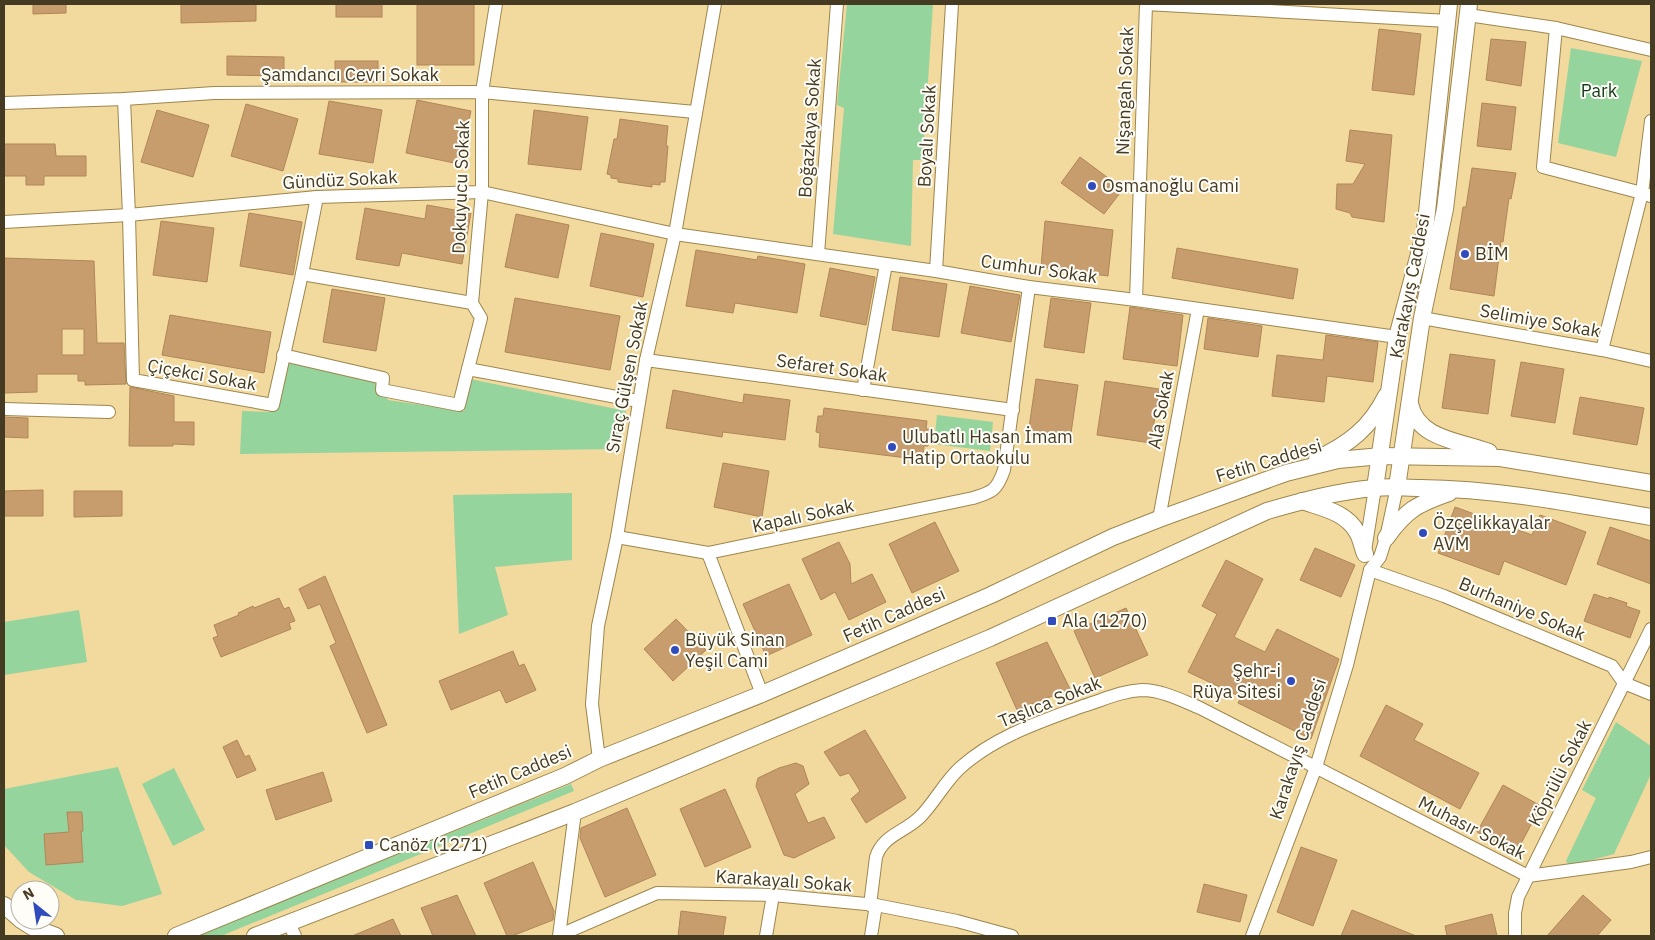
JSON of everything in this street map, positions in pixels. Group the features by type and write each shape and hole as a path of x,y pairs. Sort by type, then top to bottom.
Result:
{"main road":[{"name":"Karakayış Caddesi","path":"1375,488 1397,337 1425,231 1449,4"},
{"name":"Karakayış Caddesi","path":"1397,487 1422,318 1445,209 1468,9"},
{"path":"1286,473 1340,447 1354,437 1367,426 1379,411 1391,388"},
{"path":"1410,402 1416,419 1426,429 1443,437 1487,451 1500,458"},
{"name":"Fetih Caddesi","path":"176,936 565,776 599,759 762,694 991,595 1083,550 1159,519 1286,473 1338,460 1402,455 1500,458 1651,483"},
{"path":"255,936 292,929 990,638 1267,511 1302,501 1375,488 1397,487 1462,489 1551,500 1651,517"},
{"path":"1386,538 1408,511 1427,501 1462,489"},
{"path":"1302,501 1333,512 1349,522 1357,532 1365,554"},
{"path":"40,930 56,936"}],"street":[{"name":"Dokuyucu Sokak","path":"283,355 383,378 382,390 459,405 481,318 472,303 482,192 482,92 496,4"},
{"name":"Sıraç Gülşen Sokak","path":"599,759 593,713 593,682 598,626 617,537 646,360 675,234 715,4"},
{"name":"Boğazkaya Sokak","path":"818,254 837,4"},
{"name":"Boyalı Sokak","path":"936,271 952,4"},
{"path":"1146,4 1448,21"},
{"name":"Nişangah Sokak","path":"1136,300 1146,4"},
{"path":"1468,9 1651,50"},
{"path":"1556,28 1544,167 1647,195"},
{"name":"Şamdancı Cevri Sokak","path":"4,103 124,99 214,93 482,92 695,112"},
{"name":"Çiçekci Sokak","path":"124,99 130,216 133,380 273,405 317,197"},
{"path":"1602,350 1647,195 1651,121"},
{"name":"Gündüz Sokak","path":"4,222 130,216 317,197 482,192 675,234"},
{"name":"Cumhur Sokak","path":"675,234 936,271 1029,287 1136,300 1397,337"},
{"path":"863,390 886,264"},
{"path":"302,274 472,303"},
{"path":"1013,410 1029,287"},
{"name":"Ala Sokak","path":"1159,519 1198,309"},
{"name":"Selimiye Sokak","path":"1422,318 1602,350 1651,361"},
{"name":"Sefaret Sokak","path":"646,360 1013,410"},
{"path":"468,369 638,401"},
{"path":"4,409 109,412"},
{"name":"Kapalı Sokak","path":"617,537 708,553 973,498 995,490 1000,482 1004,470 1013,410"},
{"name":"Karakayış Caddesi","path":"1252,936 1316,767 1347,665 1370,570 1380,557 1386,538 1397,487"},
{"name":"Karakayış Caddesi","path":"1370,570 1365,554 1375,488"},
{"path":"708,553 762,694"},
{"name":"Burhaniye Sokak","path":"1370,570 1444,596 1612,666 1624,683 1651,694"},
{"name":"Köprülü Sokak","path":"1515,936 1515,913 1518,897 1651,629"},
{"name":"Taşlıca Sokak","path":"871,936 878,850 889,837 920,817 960,768 991,746 1031,725 1122,693 1144,690 1172,696 1200,708 1316,767"},
{"name":"Muhasır Sokak","path":"1316,767 1528,876 1630,862 1651,857"},
{"path":"560,936 575,812"},
{"name":"Karakayalı Sokak","path":"560,936 657,893 773,895 873,905 957,922 1012,936"},
{"path":"766,936 773,895"}],"green space":[{"path":"847,4 933,4 923,160 913,160 911,246 833,234 844,108 837,105"},
{"name":"Park","path":"1571,48 1642,61 1616,157 1558,143"},
{"path":"284,362 375,379 388,400 464,411 470,379 626,411 618,449 240,454 242,411 270,412"},
{"path":"937,415 993,422 990,451 934,444"},
{"path":"572,493 572,560 495,567 508,615 459,634 453,495"},
{"path":"79,610 87,662 4,675 4,622"},
{"path":"1616,722 1651,746 1651,774 1614,854 1570,866 1566,861 1596,798 1582,790"},
{"path":"118,767 162,894 122,906 76,900 60,890 60,880 42,880 29,872 4,845 4,789"},
{"path":"174,768 205,830 173,846 142,784"},
{"path":"571,784 574,791 221,936 195,936"}],"building":[{"path":"33,4 66,4 66,13 33,14"},
{"path":"181,4 256,4 256,21 181,23"},
{"path":"336,4 382,4 382,17 336,17"},
{"path":"417,4 474,4 474,65 417,65"},
{"path":"1379,29 1421,34 1414,95 1372,90"},
{"path":"1491,39 1526,42 1521,86 1486,80"},
{"path":"227,56 284,57 284,76 227,75"},
{"path":"335,61 378,61 378,82 335,82"},
{"path":"417,100 471,111 459,164 406,153"},
{"path":"329,101 382,110 373,163 319,154"},
{"path":"1482,103 1516,107 1511,150 1477,146"},
{"path":"246,104 298,119 283,171 231,156"},
{"path":"157,110 209,125 193,177 141,162"},
{"path":"534,110 588,117 581,170 528,164"},
{"path":"620,119 668,126 665,182 660,182 660,185 652,184 652,187 618,182 618,179 611,178 611,175 607,174 614,139 617,139"},
{"path":"1350,130 1392,135 1384,222 1352,217 1350,213 1336,209 1337,184 1353,184 1365,164 1346,161"},
{"path":"4,144 55,144 56,156 86,156 86,176 44,176 44,185 26,185 26,176 4,176"},
{"name":"Osmanoğlu Cami","path":"1080,157 1123,189 1104,214 1061,183"},
{"path":"1472,168 1516,173 1511,199 1509,198 1503,242 1501,241 1494,296 1450,289 1463,207 1466,207"},
{"path":"427,205 471,213 462,264 402,253 399,266 356,259 365,208 425,219"},
{"path":"249,213 302,222 293,275 240,266"},
{"path":"516,214 569,225 558,278 505,267"},
{"path":"161,221 214,228 207,282 153,275"},
{"path":"1045,221 1113,230 1108,276 1041,267"},
{"path":"601,233 654,244 643,297 590,286"},
{"path":"1177,248 1298,269 1293,299 1172,278"},
{"path":"696,250 757,260 758,256 805,264 797,313 735,303 733,313 686,306"},
{"path":"4,258 94,261 97,343 124,343 126,384 85,385 85,381 78,381 78,374 37,374 37,392 4,393","holes":["62,329 84,329 84,355 62,355"]},
{"path":"830,268 875,277 866,325 820,316"},
{"path":"900,277 947,284 939,337 892,330"},
{"path":"970,286 1020,295 1011,342 961,333"},
{"path":"332,289 385,298 376,351 323,342"},
{"path":"515,298 620,316 610,370 505,352"},
{"path":"1051,298 1091,303 1084,353 1044,347"},
{"path":"1130,307 1183,315 1177,366 1123,359"},
{"path":"170,315 271,332 264,373 162,355"},
{"path":"1208,318 1262,326 1258,357 1204,349"},
{"path":"1326,335 1378,342 1373,382 1327,376 1324,402 1272,396 1277,355 1323,360"},
{"path":"1450,354 1495,360 1488,414 1442,408"},
{"path":"1521,362 1564,369 1555,423 1511,416"},
{"path":"1036,379 1078,385 1070,440 1028,435"},
{"path":"1105,381 1159,389 1151,443 1097,435"},
{"path":"130,387 174,396 174,422 194,422 194,445 129,446"},
{"path":"673,390 743,403 744,394 790,400 785,440 723,432 722,437 666,428"},
{"path":"1580,397 1644,408 1637,445 1573,434"},
{"path":"824,408 927,421 926,429 930,429 928,446 924,446 923,460 819,447 820,433 816,432 818,416 823,416"},
{"path":"4,417 28,418 28,438 4,437"},
{"path":"723,463 769,471 762,517 714,507"},
{"path":"43,490 43,516 4,516 4,491"},
{"path":"74,491 122,491 122,516 74,517"},
{"path":"1455,507 1532,535 1540,515 1586,532 1566,585 1504,561 1499,575 1438,553"},
{"path":"935,522 959,571 912,593 889,544"},
{"path":"1610,527 1651,541 1651,584 1597,564"},
{"path":"839,542 850,564 851,584 872,574 886,602 849,620 835,592 821,600 802,559"},
{"path":"1315,548 1355,565 1341,597 1300,580"},
{"path":"1226,560 1263,579 1234,637 1265,652 1277,629 1339,659 1311,739 1238,703 1241,697 1188,672 1217,614 1202,606"},
{"path":"325,576 387,725 367,733 330,646 336,643 320,604 308,609 299,589"},
{"path":"789,584 812,635 766,656 743,604"},
{"path":"1594,594 1627,603 1626,606 1640,611 1630,638 1584,621"},
{"path":"279,598 284,609 289,607 295,621 289,623 291,629 221,657 213,638 218,636 214,625 239,615 238,613 253,606 254,608"},
{"path":"1126,608 1148,655 1095,678 1074,631"},
{"name":"Büyük Sinan Yeşil Cami","path":"676,619 706,650 673,681 644,649"},
{"path":"1047,642 1070,689 1017,710 996,663"},
{"path":"513,651 519,666 524,664 536,690 506,703 500,690 451,710 439,681"},
{"path":"1386,705 1423,724 1414,740 1479,773 1460,809 1360,756"},
{"path":"865,730 906,798 866,823 851,799 860,791 849,773 840,776 824,752"},
{"path":"237,740 245,757 249,755 256,770 237,778 223,747"},
{"path":"796,763 803,766 809,784 795,794 808,823 824,817 835,838 794,858 784,855 756,786 758,778 779,768"},
{"path":"323,772 332,801 276,820 266,790"},
{"path":"1503,785 1541,806 1516,853 1477,832"},
{"path":"725,789 751,847 705,867 680,809"},
{"path":"627,808 656,875 605,897 580,838 581,828"},
{"path":"67,812 82,812 83,862 46,865 44,834 69,832"},
{"path":"1301,847 1337,860 1313,926 1277,912"},
{"path":"533,862 554,911 553,920 512,936 507,936 484,883"},
{"path":"1204,884 1247,895 1240,922 1197,912"},
{"path":"457,895 476,936 433,936 421,908"},
{"path":"1583,895 1611,920 1597,936 1547,936"},
{"path":"1352,910 1416,936 1341,936"},
{"path":"681,911 726,917 723,936 678,936"},
{"path":"1492,914 1497,936 1447,936 1445,926"},
{"path":"393,919 401,936 352,936"}],"place":[{"name":"Osmanoğlu Cami","path":"1092,186"},
{"name":"BİM","path":"1465,254"},
{"name":"Ulubatlı Hasan İmam Hatip Ortaokulu","path":"892,447"},
{"name":"Özçelikkayalar AVM","path":"1423,533"},
{"name":"Ala (1270)","path":"1052,621"},
{"name":"Büyük Sinan Yeşil Cami","path":"675,650"},
{"name":"Şehr-i Rüya Sitesi","path":"1291,681"},
{"name":"Canöz (1271)","path":"369,845"}]}
